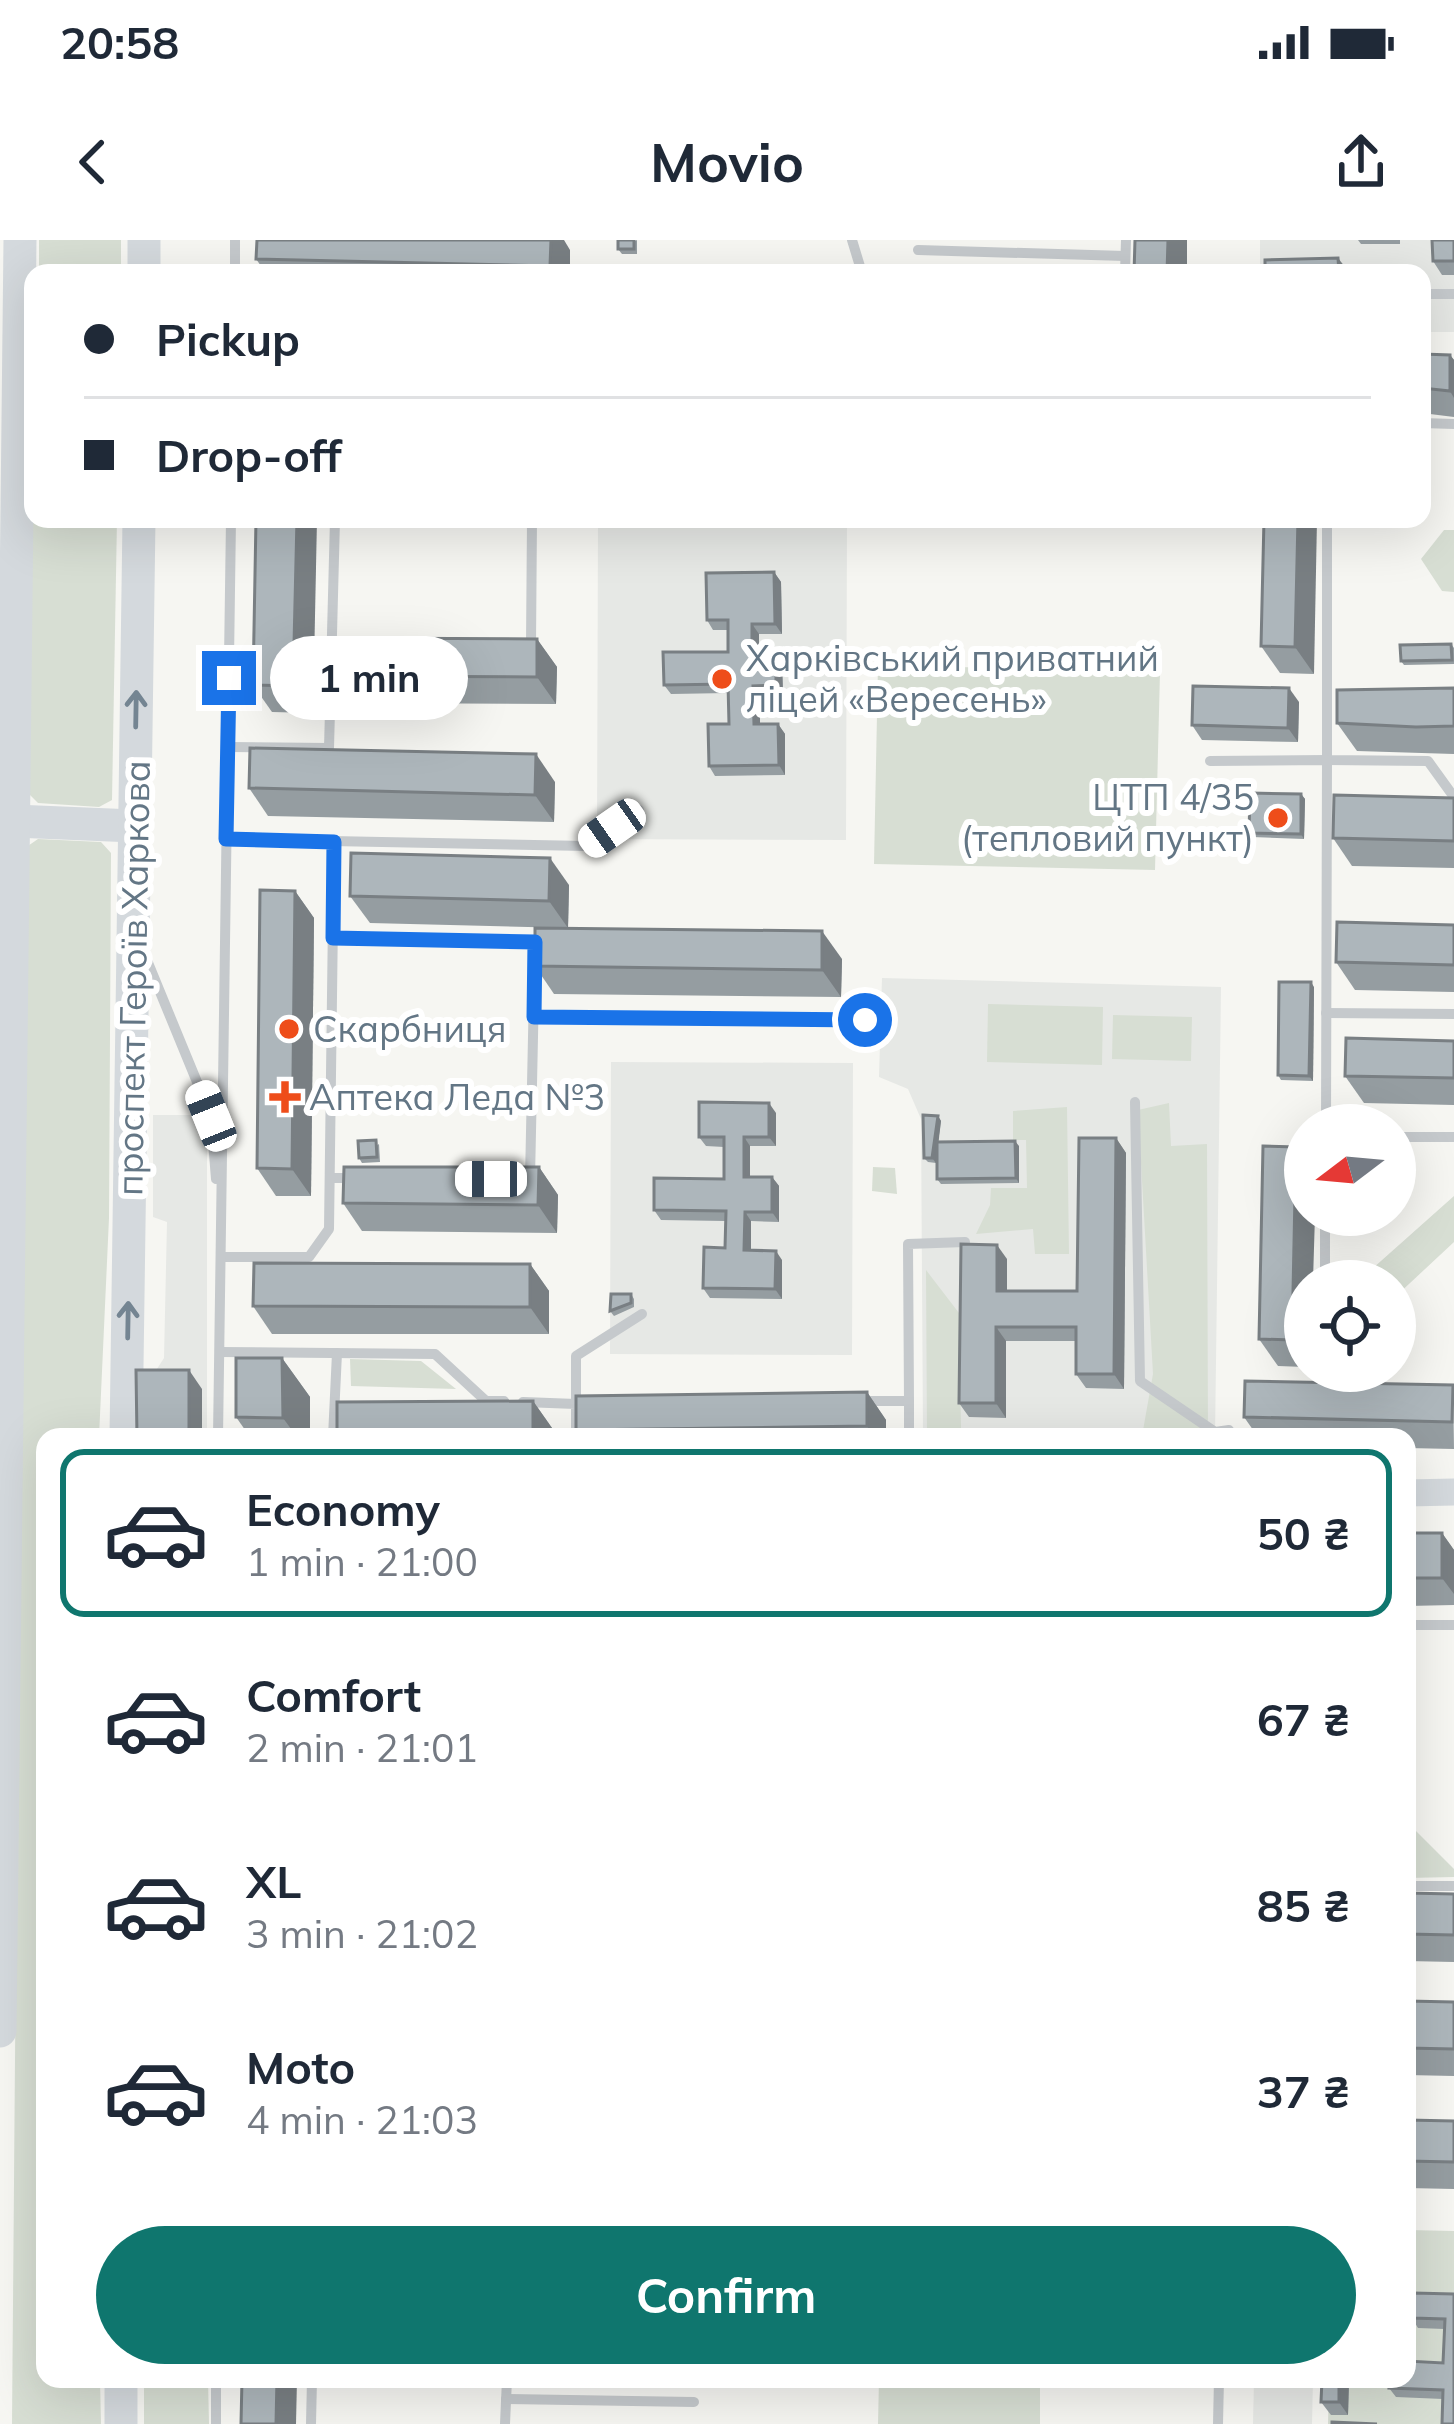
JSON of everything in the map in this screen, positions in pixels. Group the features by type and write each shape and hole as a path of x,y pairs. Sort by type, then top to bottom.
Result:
{"main road":[{"path":"0,2031 7,821 16,240"},
{"name":"проспект Героїв Харкова","path":"127,1428 139,528"},
{"path":"7,821 134,826"},
{"path":"121,2424 122,2388"}],"street":[{"path":"1416,1493 1454,1492"}],"lane":[{"path":"0,253 16,240"},
{"path":"1125,264 1126,240"},
{"path":"918,250 1125,256"},
{"path":"218,1428 231,528"},
{"path":"228,747 329,748 335,528"},
{"path":"508,644 531,644 532,528"},
{"path":"1326,1104 1327,528"},
{"path":"331,641 353,642"},
{"path":"1210,761 1428,761 1454,797"},
{"path":"226,839 586,847 639,810"},
{"path":"221,1257 309,1257 329,1228 334,842"},
{"path":"131,922 211,1116 221,1240"},
{"path":"333,938 535,942 531,1179 509,1179"},
{"path":"1326,1013 1454,1014"},
{"path":"534,1017 865,1020"},
{"path":"1135,1102 1140,1381 1209,1428"},
{"path":"1416,1137 1454,1137"},
{"path":"330,1178 375,1179"},
{"path":"908,1428 908,1244 965,1242"},
{"path":"576,1428 575,1357 642,1314"},
{"path":"220,1352 435,1354 486,1401 599,1403"},
{"path":"333,1428 337,1353"},
{"path":"838,1402 909,1401"},
{"path":"1416,1625 1454,1625"},
{"path":"1416,1886 1454,1886"},
{"path":"216,2388 216,2424"},
{"path":"311,2424 312,2388"},
{"path":"505,2424 507,2388"},
{"path":"1218,2424 1219,2388"},
{"path":"506,2399 694,2402"}],"shaded area":[{"path":"39,240 121,240 121,264 39,264"},
{"path":"1260,240 1454,240 1454,332 1431,332 1431,264 1260,264"},
{"path":"33,528 117,528 112,800 99,807 38,803 26,791"},
{"name":"Харківський приватний ліцей «Вересень»","path":"598,528 847,528 846,840 597,839"},
{"path":"1444,530 1454,530 1454,592 1442,591 1421,559"},
{"path":"878,665 1160,672 1155,870 874,864"},
{"path":"38,839 101,842 111,853 109,1218 99,1428 36,1428 36,2388 100,2388 101,2424 12,2424 25,848"},
{"path":"882,978 1221,987 1215,1428 923,1428 921,1119 908,1089 879,1077"},
{"path":"988,1004 1103,1007 1102,1065 987,1062"},
{"path":"1113,1015 1192,1017 1191,1061 1112,1059"},
{"path":"611,1062 853,1063 852,1355 610,1354"},
{"path":"1169,1103 1171,1146 1207,1144 1208,1428 1143,1428 1153,1374 1138,1110"},
{"path":"1067,1107 1069,1254 1035,1254 1033,1229 976,1234 990,1205 991,1188 1027,1188 1026,1140 1013,1140 1013,1111"},
{"path":"153,1115 207,1115 207,1428 154,1428 155,1372 164,1358 167,1222 153,1217"},
{"path":"873,1167 895,1168 897,1194 872,1191"},
{"path":"1454,1196 1454,1242 1416,1277 1416,1260 1382,1260 1409,1236 1416,1236 1416,1230"},
{"path":"926,1270 959,1313 961,1428 927,1428"},
{"path":"350,1359 421,1361 456,1389 351,1386"},
{"path":"1416,1831 1454,1869 1454,1877 1416,1878"},
{"path":"1416,2230 1454,2231 1454,2424 1328,2424 1329,2388 1416,2388"},
{"path":"144,2388 208,2388 209,2424 144,2424"},
{"path":"879,2388 1040,2388 1040,2424 878,2424"},
{"path":"1254,2388 1313,2388 1312,2424 1253,2424"}],"building":[{"path":"257,240 551,240 550,264 256,259"},
{"path":"618,240 634,240 634,249 618,249"},
{"path":"1135,240 1168,240 1167,264 1134,264"},
{"path":"1432,240 1454,240 1454,261 1433,261"},
{"path":"1338,258 1338,264 1265,264 1265,260"},
{"path":"1431,354 1450,355 1450,391 1431,389"},
{"path":"256,528 297,528 293,686 253,685"},
{"path":"1264,528 1298,528 1295,647 1261,646"},
{"path":"774,572 775,624 752,624 752,653 776,653 776,685 753,686 754,724 778,724 779,765 709,766 708,724 729,724 728,684 664,685 663,652 728,652 728,620 707,620 706,573"},
{"path":"337,638 537,639 537,677 337,676"},
{"path":"1451,644 1452,660 1401,661 1400,645"},
{"path":"1193,686 1289,688 1288,728 1192,725"},
{"path":"1454,688 1454,726 1337,723 1337,690"},
{"path":"250,748 536,754 535,795 249,788"},
{"name":"ЦТП 4/35 (тепловий пункт)","path":"1250,793 1301,794 1301,834 1249,833"},
{"path":"1334,795 1454,798 1454,841 1333,838"},
{"path":"351,853 550,858 549,901 350,896"},
{"path":"260,890 295,891 292,1169 257,1168"},
{"path":"1337,922 1454,925 1454,965 1336,962"},
{"path":"535,928 822,931 822,970 535,966"},
{"path":"1279,982 1311,982 1309,1076 1278,1075"},
{"path":"1346,1038 1454,1041 1454,1078 1345,1076"},
{"path":"699,1102 769,1103 769,1137 744,1137 744,1177 772,1177 772,1212 745,1212 744,1250 776,1251 775,1289 703,1288 704,1247 725,1248 726,1211 654,1210 654,1178 724,1179 724,1137 699,1137"},
{"path":"923,1115 938,1116 932,1158 924,1158"},
{"path":"1079,1138 1116,1138 1114,1374 1076,1374 1076,1327 996,1327 996,1403 959,1403 961,1244 997,1245 997,1291 1077,1291"},
{"path":"376,1140 377,1157 359,1158 358,1141"},
{"path":"1015,1141 1016,1178 937,1179 937,1142"},
{"path":"1263,1146 1284,1147 1284,1236 1294,1236 1294,1260 1284,1260 1284,1340 1259,1339"},
{"path":"344,1167 539,1167 538,1205 343,1203"},
{"path":"254,1263 530,1264 530,1307 253,1306"},
{"path":"611,1294 631,1294 631,1303 610,1311"},
{"path":"236,1358 282,1358 283,1418 236,1417"},
{"path":"136,1370 189,1370 189,1428 137,1428"},
{"path":"1245,1381 1284,1382 1284,1392 1416,1392 1416,1384 1453,1385 1452,1422 1244,1417"},
{"path":"867,1392 867,1426 576,1428 576,1396"},
{"path":"533,1401 533,1428 337,1428 337,1402"},
{"path":"1416,1533 1442,1533 1442,1578 1416,1578"},
{"path":"1416,1893 1454,1894 1454,1935 1416,1934"},
{"path":"1416,2001 1454,2002 1454,2049 1416,2048"},
{"path":"1416,2120 1454,2121 1454,2162 1416,2161"},
{"path":"1416,2293 1454,2294 1454,2424 1442,2424 1443,2390 1389,2388 1416,2388 1416,2362 1443,2363 1445,2319 1416,2318"},
{"path":"242,2388 277,2388 276,2424 241,2424"},
{"path":"1322,2388 1339,2388 1339,2402 1321,2402"}],"place":[{"name":"Харківський приватний ліцей «Вересень»","path":"722,679"},
{"name":"ЦТП 4/35 (тепловий пункт)","path":"1278,818"},
{"name":"Скарбниця","path":"289,1029"},
{"name":"Аптека Леда №3","path":"285,1097"}],"route":[{"path":"229,678 226,839 334,842 333,938 535,942 534,1017 865,1020"}]}
